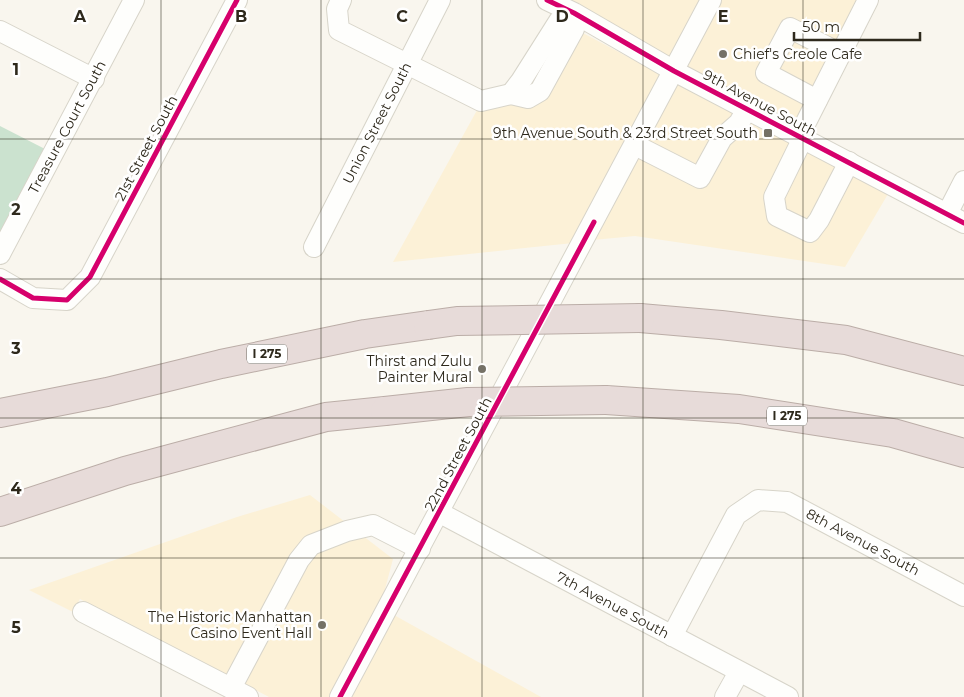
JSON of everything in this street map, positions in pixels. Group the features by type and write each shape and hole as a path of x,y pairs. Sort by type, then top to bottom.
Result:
{"highway":[{"name":"I 275","path":"0,412 107,392 221,364 365,334 457,321 640,318 721,324 846,340 964,371"},
{"path":"0,408 107,392"},
{"name":"I 275","path":"0,521 125,471 326,418 468,402 606,400 739,409 893,433 964,453"},
{"path":"0,512 125,471"}],"street":[{"name":"Treasure Court South","path":"0,254 134,0"},
{"name":"21st Street South","path":"0,279 33,298 66,300 90,277 237,0"},
{"path":"342,0 337,9 339,30 481,102 511,94 559,21 572,16"},
{"name":"Union Street South","path":"314,246 440,0"},
{"name":"9th Avenue South","path":"547,0 572,16 674,71 955,218"},
{"name":"22nd Street South","path":"340,697 440,513 711,0"},
{"path":"849,162 819,220 810,232 777,216 774,197 817,100 868,0"},
{"path":"817,100 766,73 790,28 841,54"},
{"path":"0,31 94,78"},
{"path":"635,144 700,178 722,138 739,123 747,109"},
{"path":"955,218 964,181"},
{"name":"8th Avenue South","path":"672,636 736,515 758,500 787,502 964,596"},
{"name":"7th Avenue South","path":"440,513 788,697"},
{"path":"83,612 240,693 299,560 311,546 347,531 373,525 420,549"},
{"path":"725,697 739,672"}],"shaded area":[{"path":"562,0 701,0 671,58"},
{"path":"721,0 859,0 796,123 686,66"},
{"path":"566,24 662,75 573,243 393,262 481,103 499,105 536,80"},
{"path":"677,84 888,194 845,267 635,236 593,240"},
{"path":"310,495 393,559 381,604 330,697 269,697 80,599 73,612 29,590 237,517"},
{"path":"394,615 541,697 350,697"}],"green space":[{"path":"0,126 45,149 0,233"}],"cycle path":[{"path":"0,279 33,298 67,300 90,277 237,0"},
{"path":"547,0 574,13 674,71 964,223"},
{"path":"340,697 594,222"}],"place":[{"name":"Chief's Creole Cafe","path":"723,54"},
{"name":"9th Avenue South & 23rd Street South","path":"768,133"},
{"name":"Thirst and Zulu Painter Mural","path":"482,369"},
{"name":"The Historic Manhattan Casino Event Hall","path":"322,625"}]}
